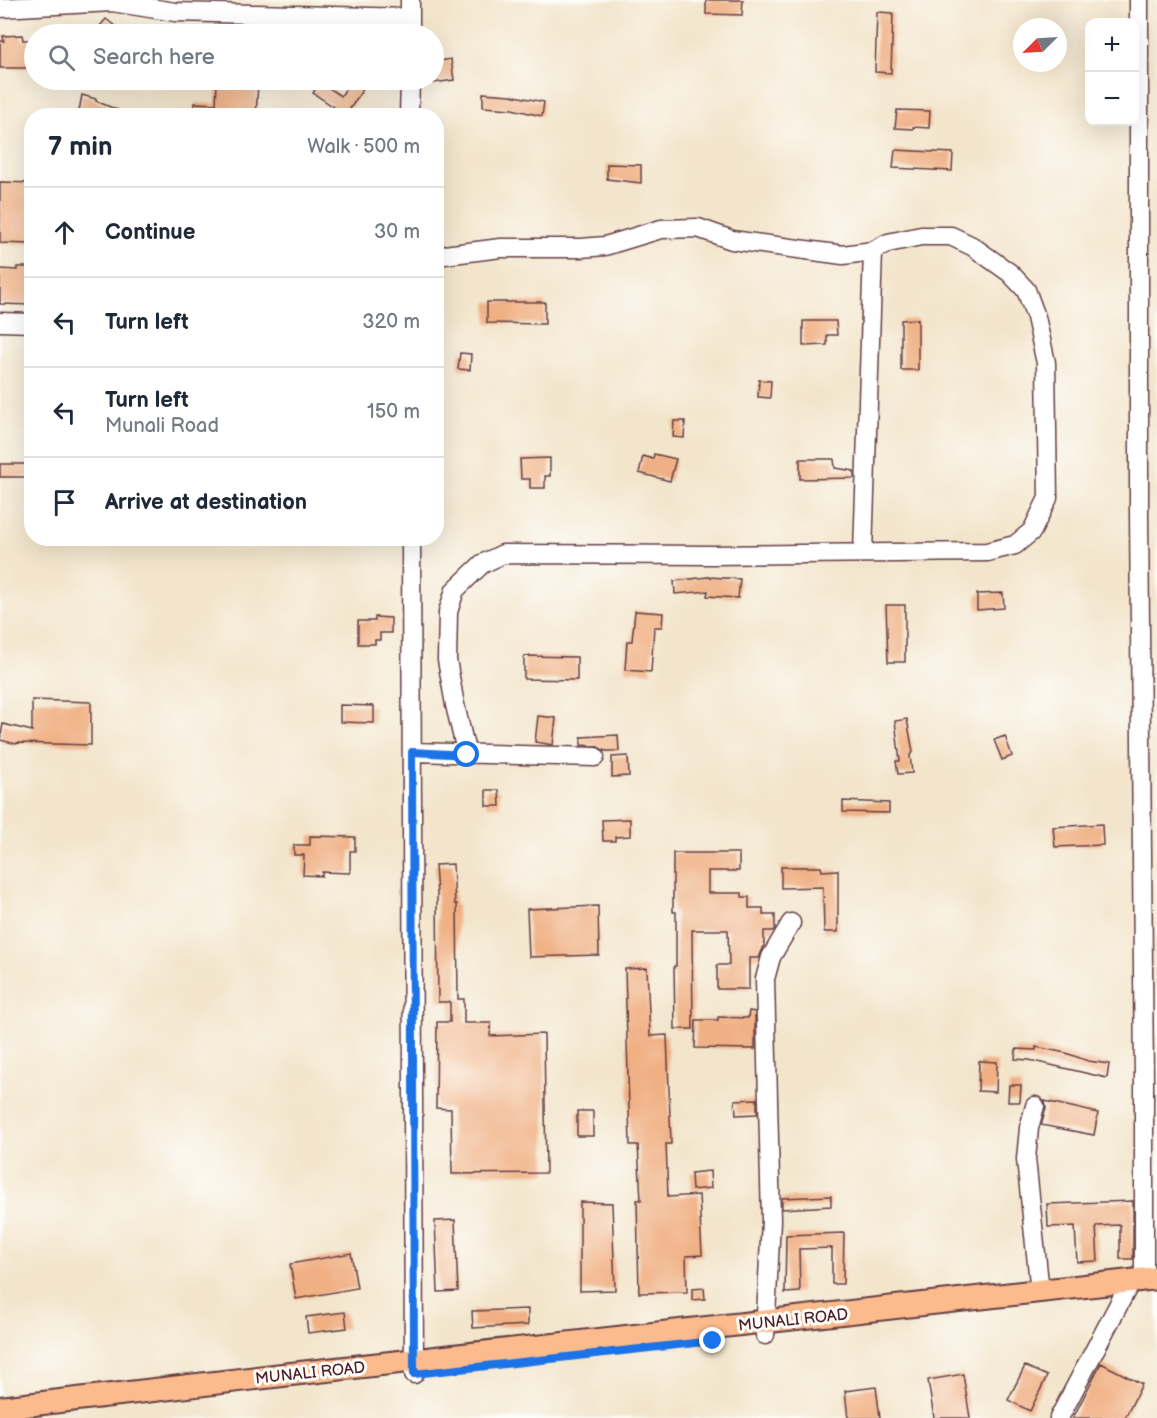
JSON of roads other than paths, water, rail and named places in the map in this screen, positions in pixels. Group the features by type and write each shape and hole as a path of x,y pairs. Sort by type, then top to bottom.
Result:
{"main road":[{"name":"MUNALI ROAD","path":"766,1328 1040,1292 1142,1286"},
{"name":"MUNALI ROAD","path":"36,1418 414,1368 1142,1286"},
{"name":"MUNALI ROAD","path":"0,1408 291,1374 414,1368"}],"street":[{"path":"1059,1418 1142,1286 1144,1082 1139,513 1148,247 1139,0"},
{"path":"0,8 112,2 175,12 410,18"},
{"path":"409,108 410,90"},
{"path":"444,255 501,248 605,246 661,229 698,228 732,240 843,255 873,251 888,243 921,236 951,236 972,246 1010,273 1026,290 1036,317 1046,363 1048,498 1032,531 1015,545 987,552 713,555 503,554 482,564 455,590 448,612 447,660 467,755"},
{"path":"863,553 873,251"},
{"path":"0,322 24,323"},
{"path":"411,546 414,1368"},
{"path":"412,752 596,757"},
{"path":"766,1328 771,1221 765,979 771,957 791,923"},
{"path":"1035,1106 1029,1128 1026,1160 1040,1292"}]}
